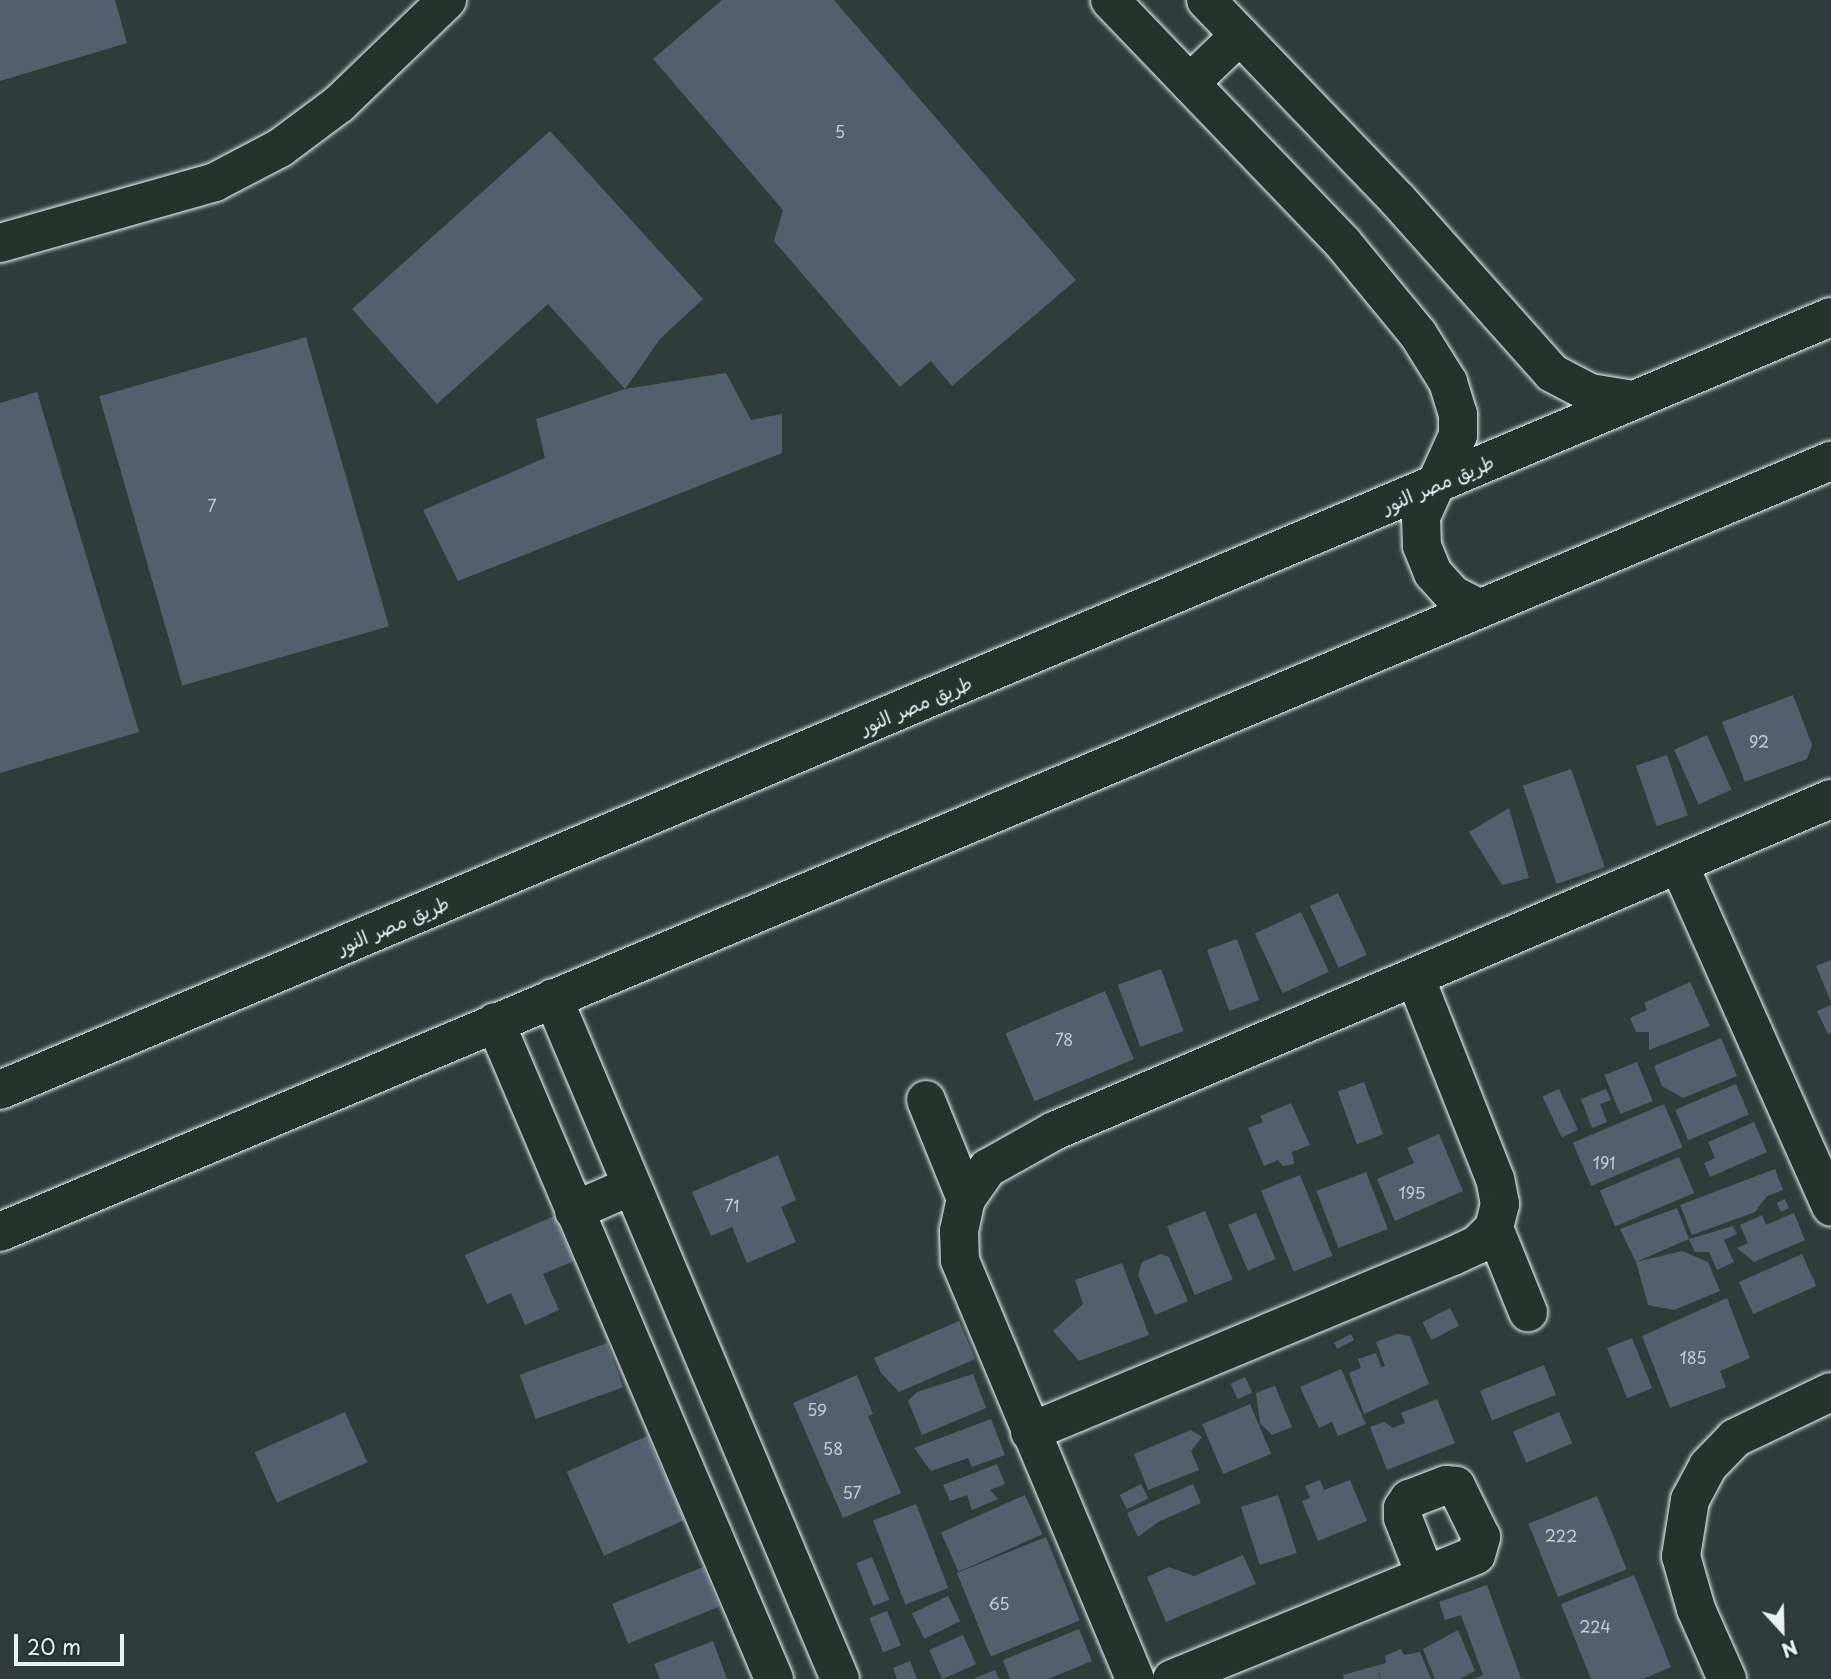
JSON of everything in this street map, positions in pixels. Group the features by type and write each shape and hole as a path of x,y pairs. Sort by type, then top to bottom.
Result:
{"street":[{"path":"0,243 215,182 280,148 339,104 447,0"},
{"path":"1110,0 1343,243 1418,334 1448,382 1458,414 1458,435 1452,455 1430,488 1421,517 1422,546 1433,573 1453,595 1479,608"},
{"path":"1206,0 1397,199 1552,373 1590,393 1633,401"},
{"path":"1190,83 1240,35"},
{"name":"طريق مصر النور","path":"0,1090 1831,317"},
{"path":"0,1232 1831,461"},
{"path":"1135,1679 960,1260 959,1231 967,1199 988,1168 1019,1146 1831,799"},
{"path":"1679,865 1831,1207"},
{"path":"1030,1432 1453,1256 1477,1245 1494,1228 1500,1204 1494,1179 1415,977"},
{"path":"553,998 840,1679"},
{"path":"495,1022 774,1679"},
{"path":"926,1100 967,1199"},
{"path":"574,1211 631,1186"},
{"path":"1494,1228 1528,1312"},
{"path":"1727,1679 1696,1609 1681,1556 1690,1500 1708,1466 1735,1438 1831,1391"},
{"path":"1172,1679 1425,1574"}],"building":[{"path":"0,0 115,0 127,43 0,81"},
{"path":"722,0 834,0 1076,280 952,386 931,361 900,387 774,241 783,210 653,59"},
{"path":"550,131 703,299 660,339 625,389 548,304 437,404 352,309"},
{"path":"306,337 389,626 182,686 99,396"},
{"path":"726,373 751,420 782,414 782,453 458,581 423,510 545,458 536,419 625,389"},
{"path":"37,392 139,732 0,773 0,403"},
{"path":"1793,695 1812,745 1807,759 1745,782 1722,722"},
{"path":"1707,735 1731,790 1699,804 1674,750"},
{"path":"1667,755 1688,816 1657,826 1636,766"},
{"path":"1571,769 1605,867 1557,884 1523,786"},
{"path":"1509,808 1529,878 1502,885 1469,832"},
{"path":"1338,893 1367,955 1339,968 1310,906"},
{"path":"1301,912 1329,972 1283,993 1255,934"},
{"path":"1237,939 1259,1000 1229,1011 1207,950"},
{"path":"1831,960 1831,1002 1816,966"},
{"path":"1161,969 1184,1031 1140,1047 1118,985"},
{"path":"1690,982 1710,1026 1649,1050 1649,1032 1636,1032 1630,1018 1647,1010 1644,1003"},
{"path":"1105,991 1134,1059 1034,1101 1006,1033"},
{"path":"1831,1005 1831,1033 1828,1034 1817,1011"},
{"path":"1721,1038 1737,1076 1683,1098 1662,1086 1654,1066"},
{"path":"1637,1062 1653,1101 1620,1114 1605,1075"},
{"path":"1364,1082 1383,1135 1357,1144 1338,1092"},
{"path":"1736,1084 1749,1114 1688,1140 1675,1110"},
{"path":"1559,1089 1578,1130 1562,1137 1543,1097"},
{"path":"1606,1089 1611,1100 1600,1104 1607,1122 1592,1128 1581,1099"},
{"path":"1291,1103 1310,1145 1292,1152 1294,1164 1283,1166 1278,1160 1264,1166 1248,1128 1263,1122 1260,1116"},
{"path":"1664,1104 1682,1147 1591,1186 1573,1143"},
{"path":"1754,1122 1767,1152 1710,1177 1704,1163 1715,1158 1708,1142"},
{"path":"1439,1134 1463,1191 1395,1221 1377,1179 1414,1163 1407,1148"},
{"path":"778,1155 796,1200 781,1207 796,1242 747,1263 732,1227 711,1236 692,1192"},
{"path":"1679,1157 1694,1193 1615,1227 1600,1191"},
{"path":"1775,1169 1783,1190 1767,1196 1755,1212 1692,1235 1680,1205"},
{"path":"1366,1172 1388,1229 1338,1248 1317,1191"},
{"path":"1300,1175 1333,1256 1294,1271 1261,1191"},
{"path":"1785,1199 1789,1208 1781,1212 1777,1203"},
{"path":"1677,1208 1689,1239 1636,1262 1620,1229"},
{"path":"1205,1211 1233,1280 1195,1295 1167,1226"},
{"path":"1256,1213 1276,1259 1248,1271 1228,1225"},
{"path":"1794,1213 1805,1240 1754,1262 1737,1248 1748,1243 1740,1225 1762,1215 1766,1225"},
{"path":"554,1216 574,1261 543,1274 559,1310 525,1325 511,1293 487,1304 465,1255"},
{"path":"1733,1226 1737,1234 1724,1240 1734,1262 1717,1270 1709,1252 1695,1252 1689,1239"},
{"path":"1682,1251 1708,1262 1720,1291 1674,1310 1648,1305 1636,1262"},
{"path":"1161,1254 1169,1257 1188,1301 1155,1315 1138,1275 1142,1262"},
{"path":"1802,1254 1816,1286 1753,1314 1739,1282"},
{"path":"1122,1263 1149,1335 1079,1361 1053,1331 1083,1304 1075,1280"},
{"path":"1727,1298 1750,1358 1720,1371 1726,1387 1670,1408 1642,1336"},
{"path":"1450,1308 1459,1326 1431,1340 1422,1322"},
{"path":"959,1321 975,1359 899,1392 881,1373 874,1358"},
{"path":"1351,1334 1354,1340 1337,1349 1334,1343"},
{"path":"1397,1334 1410,1336 1429,1384 1364,1414 1349,1373 1361,1368 1358,1359 1376,1353 1381,1367 1385,1366 1376,1342"},
{"path":"1632,1338 1652,1388 1627,1398 1607,1348"},
{"path":"607,1343 623,1387 536,1419 520,1375"},
{"path":"1544,1365 1556,1395 1492,1421 1480,1391"},
{"path":"1341,1369 1366,1424 1338,1436 1332,1422 1319,1428 1300,1387"},
{"path":"973,1374 986,1408 922,1435 908,1401 917,1392"},
{"path":"857,1375 873,1414 868,1416 901,1493 843,1518 793,1403"},
{"path":"1245,1377 1252,1392 1238,1399 1230,1384"},
{"path":"1275,1386 1292,1427 1272,1435 1260,1423 1256,1393"},
{"path":"1437,1399 1455,1443 1387,1470 1370,1427 1384,1422 1393,1428 1405,1423 1401,1413"},
{"path":"1250,1404 1271,1454 1223,1474 1202,1424"},
{"path":"345,1412 367,1462 277,1503 255,1452"},
{"path":"1559,1412 1572,1443 1526,1463 1513,1432"},
{"path":"991,1419 1005,1455 972,1467 968,1458 931,1471 914,1448"},
{"path":"1191,1430 1202,1437 1191,1451 1199,1470 1148,1490 1134,1454"},
{"path":"647,1436 684,1520 604,1556 567,1472"},
{"path":"997,1464 1005,1484 990,1490 998,1499 972,1510 967,1495 950,1501 943,1485"},
{"path":"1320,1480 1324,1490 1350,1480 1367,1521 1318,1541 1302,1501 1310,1498 1305,1486"},
{"path":"1141,1484 1148,1498 1127,1509 1120,1495"},
{"path":"1193,1484 1201,1503 1158,1522 1138,1537 1127,1513"},
{"path":"1025,1495 1042,1534 958,1572 941,1532"},
{"path":"1278,1495 1297,1553 1260,1565 1241,1507"},
{"path":"1597,1496 1627,1569 1558,1597 1528,1524"},
{"path":"916,1504 948,1588 905,1605 873,1520"},
{"path":"1046,1537 1080,1620 991,1656 957,1573"},
{"path":"1243,1555 1256,1584 1166,1622 1147,1577 1169,1567 1194,1576"},
{"path":"872,1557 889,1600 873,1606 856,1563"},
{"path":"703,1567 719,1607 628,1644 612,1604"},
{"path":"1634,1575 1671,1667 1643,1679 1591,1679 1561,1604"},
{"path":"1487,1585 1521,1678 1519,1679 1473,1679 1483,1675 1461,1615 1445,1620 1439,1602"},
{"path":"948,1596 960,1621 924,1639 912,1614"},
{"path":"887,1611 901,1645 883,1652 869,1618"},
{"path":"1079,1629 1092,1661 1048,1679 1010,1679 1003,1660"},
{"path":"1458,1630 1475,1671 1460,1679 1435,1679 1423,1649"},
{"path":"963,1635 976,1664 942,1679 929,1650"},
{"path":"713,1641 727,1679 660,1679 654,1664"},
{"path":"1401,1649 1404,1655 1420,1652 1431,1679 1381,1679 1377,1669 1380,1679 1344,1679 1343,1675 1386,1663 1385,1656"},
{"path":"910,1661 917,1679 897,1679 893,1668"},
{"path":"995,1670 999,1679 973,1679"}]}
